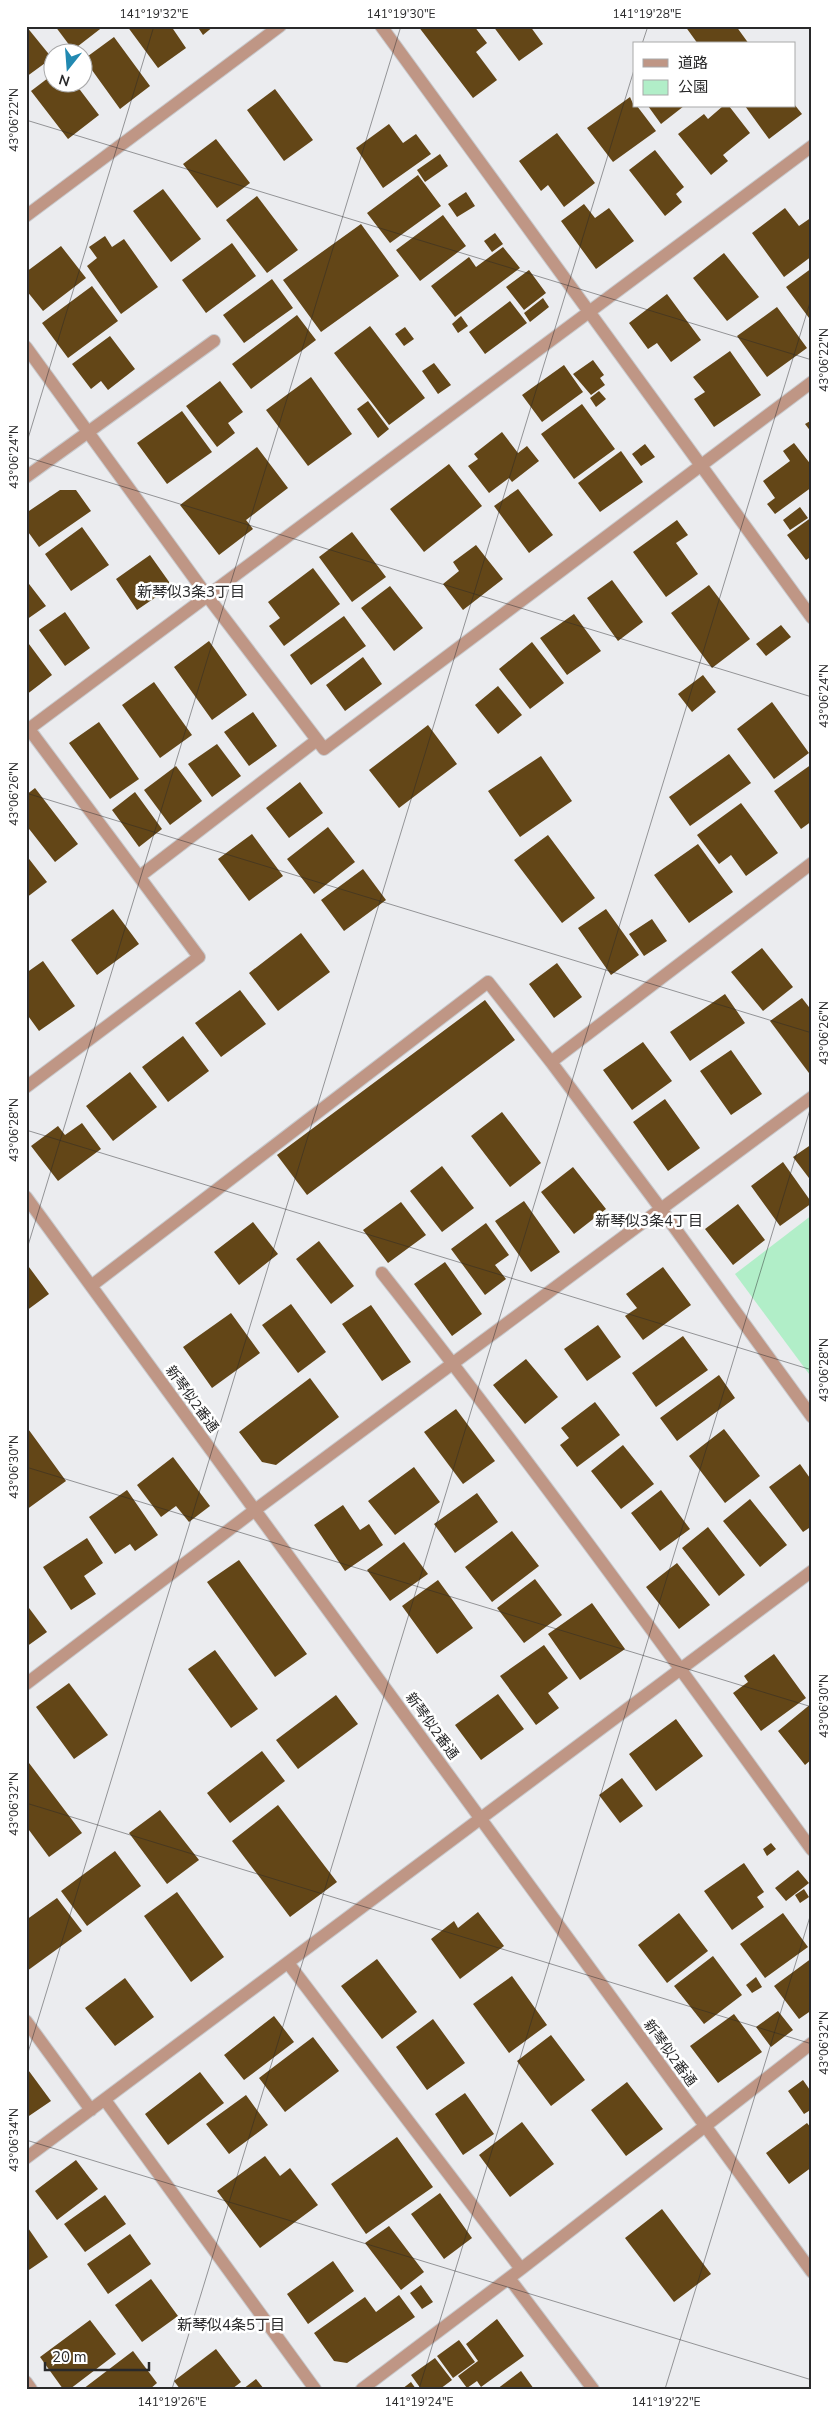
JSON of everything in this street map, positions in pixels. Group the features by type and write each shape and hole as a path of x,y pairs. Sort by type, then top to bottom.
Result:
{"street":[{"path":"26,216 280,26"},
{"path":"380,26 812,618"},
{"path":"26,1087 199,957 140,876 28,730 812,146"},
{"path":"26,477 214,341"},
{"path":"26,348 208,597 324,749 812,382"},
{"path":"140,876 317,740"},
{"path":"550,1062 812,864"},
{"path":"91,1286 488,982 661,1209 812,1417"},
{"path":"26,1684 256,1510 812,1097"},
{"name":"新琴似2番通","path":"28,1203 256,1510 812,2272"},
{"path":"382,1273 453,1364 812,1850"},
{"path":"26,2158 812,1571"},
{"path":"288,1963 521,2269"},
{"path":"26,2021 91,2110"},
{"path":"362,2389 521,2269 812,2043"},
{"path":"104,2100 315,2389"},
{"path":"509,2278 593,2389"},
{"path":"26,2382 31,2389"}],"green space":[{"path":"812,1215 812,1378 735,1274"}],"building":[{"path":"26,26 42,46 42,65 26,77"},
{"path":"55,26 104,26 83,42 67,42"},
{"path":"127,26 171,26 186,48 158,68"},
{"path":"197,26 214,26 203,35"},
{"path":"418,26 474,26 487,43 476,52 497,80 473,98"},
{"path":"493,26 530,26 543,44 519,61"},
{"path":"685,26 736,26 748,42 697,42"},
{"path":"114,37 150,86 120,109 92,70 92,53"},
{"path":"42,83 42,92 82,92 99,115 68,139 31,91"},
{"path":"275,89 313,140 284,161 247,110"},
{"path":"630,97 633,108 639,108 656,131 613,162 587,128"},
{"path":"796,106 802,114 769,139 746,108"},
{"path":"649,108 681,108 661,124"},
{"path":"721,108 731,108 750,133 723,155 728,161 711,175 678,134 704,114 708,119"},
{"path":"389,124 403,143 416,134 431,154 383,188 356,148"},
{"path":"557,133 595,183 564,207 548,185 541,191 519,161"},
{"path":"216,139 250,183 217,208 183,164"},
{"path":"655,150 684,187 676,194 682,202 665,216 629,170"},
{"path":"440,154 448,166 425,182 417,170"},
{"path":"418,175 441,206 390,243 367,213"},
{"path":"163,189 201,239 171,262 133,211"},
{"path":"466,192 475,206 457,217 448,204"},
{"path":"257,196 298,250 267,273 226,220"},
{"path":"584,204 595,218 609,208 634,241 596,269 561,221"},
{"path":"785,208 799,226 812,217 812,256 784,277 752,233"},
{"path":"443,215 466,246 420,281 396,250"},
{"path":"361,224 399,276 321,332 283,280"},
{"path":"495,233 503,244 492,252 484,241"},
{"path":"105,236 112,247 124,239 158,287 121,314 87,266 97,258 89,247"},
{"path":"232,243 256,276 206,313 182,280"},
{"path":"61,246 86,278 43,311 26,290 26,272"},
{"path":"503,247 520,268 455,317 431,286 469,257 476,267"},
{"path":"724,253 759,297 727,321 693,278"},
{"path":"812,268 812,322 786,287"},
{"path":"529,270 546,293 524,310 506,287"},
{"path":"272,279 293,308 244,343 223,315"},
{"path":"92,286 118,321 68,358 42,323"},
{"path":"667,294 701,340 671,362 657,343 648,349 629,323"},
{"path":"543,298 549,307 530,322 524,313"},
{"path":"510,301 527,323 485,354 469,332"},
{"path":"777,307 807,348 767,377 737,336"},
{"path":"297,315 316,340 251,389 232,364"},
{"path":"461,316 468,326 458,333 452,324"},
{"path":"370,326 425,398 389,425 334,353"},
{"path":"405,327 414,339 404,346 395,334"},
{"path":"110,336 135,369 108,390 101,381 91,389 72,364"},
{"path":"730,351 761,395 714,427 694,399 705,392 693,377"},
{"path":"593,360 604,375 600,378 605,385 591,395 573,374"},
{"path":"434,363 451,385 438,394 422,371"},
{"path":"564,365 583,392 542,422 522,395"},
{"path":"311,377 352,434 308,466 266,410"},
{"path":"220,381 243,412 228,423 235,433 217,447 186,406"},
{"path":"599,391 606,399 596,407 590,398"},
{"path":"368,401 389,429 378,438 357,409"},
{"path":"582,404 615,449 574,479 541,434"},
{"path":"182,411 212,452 167,484 137,443"},
{"path":"812,420 812,433 805,424"},
{"path":"502,432 518,453 527,446 539,461 512,482 509,478 489,493 468,466 478,459 474,454"},
{"path":"794,443 812,466 812,487 775,514 767,504 775,498 763,481 790,461 783,451"},
{"path":"645,444 655,457 641,466 632,454"},
{"path":"257,447 288,488 246,520 253,529 219,555 180,505"},
{"path":"621,451 643,482 600,512 578,483"},
{"path":"449,464 482,506 424,552 390,509"},
{"path":"518,489 553,535 529,553 494,506"},
{"path":"60,490 76,490 91,511 39,547 26,529 26,513"},
{"path":"800,507 808,518 790,530 783,520"},
{"path":"812,517 812,556 806,560 787,535"},
{"path":"677,520 688,535 676,543 698,574 666,597 633,552"},
{"path":"82,527 109,565 71,591 45,554"},
{"path":"352,532 386,577 352,602 319,557"},
{"path":"476,545 503,579 463,610 443,584 459,571 453,562"},
{"path":"150,555 172,586 137,610 116,579"},
{"path":"313,568 340,604 284,646 269,626 280,618 268,602"},
{"path":"26,580 46,606 26,620"},
{"path":"612,580 643,622 618,641 587,598"},
{"path":"709,585 750,639 712,668 671,613"},
{"path":"390,586 423,628 394,651 361,608"},
{"path":"65,612 90,648 65,666 39,630"},
{"path":"574,614 601,651 567,675 540,638"},
{"path":"344,616 366,646 311,685 290,655"},
{"path":"781,625 791,637 766,656 756,644"},
{"path":"26,640 52,675 26,695"},
{"path":"209,641 247,695 212,720 174,667"},
{"path":"532,642 564,683 530,709 499,669"},
{"path":"363,657 382,684 345,711 326,685"},
{"path":"703,675 716,692 692,712 678,694"},
{"path":"154,682 192,735 160,758 122,705"},
{"path":"498,686 522,715 498,734 475,705"},
{"path":"772,702 809,753 774,779 737,729"},
{"path":"253,712 277,746 249,766 224,732"},
{"path":"99,722 139,779 110,799 69,743"},
{"path":"428,725 457,764 399,808 369,770"},
{"path":"217,744 241,776 212,797 188,764"},
{"path":"729,754 751,783 690,826 669,797"},
{"path":"541,756 572,801 520,837 488,791"},
{"path":"812,764 812,821 801,829 774,791"},
{"path":"176,766 202,801 170,825 144,790"},
{"path":"300,782 323,813 289,838 266,808"},
{"path":"35,788 78,844 55,862 26,825 26,795"},
{"path":"135,792 162,829 139,847 112,810"},
{"path":"741,803 778,853 746,876 731,855 719,864 697,835"},
{"path":"328,827 355,862 314,894 287,859"},
{"path":"252,834 283,876 249,901 218,859"},
{"path":"548,835 595,898 562,923 514,860"},
{"path":"698,844 733,892 689,923 654,875"},
{"path":"26,855 47,882 26,898"},
{"path":"363,869 386,900 344,931 321,900"},
{"path":"113,909 139,944 97,975 71,940"},
{"path":"606,909 639,955 611,975 578,928"},
{"path":"652,919 667,941 644,956 629,934"},
{"path":"301,933 330,972 278,1011 249,973"},
{"path":"762,948 793,987 763,1011 731,972"},
{"path":"43,961 75,1006 39,1031 26,1013 26,973"},
{"path":"557,963 582,997 554,1018 529,984"},
{"path":"240,990 266,1024 221,1057 195,1023"},
{"path":"725,994 745,1023 690,1061 670,1032"},
{"path":"802,998 812,1011 812,1071 809,1073 770,1021"},
{"path":"485,1000 515,1040 307,1195 277,1155"},
{"path":"183,1036 209,1071 168,1102 142,1067"},
{"path":"643,1042 672,1081 632,1110 603,1070"},
{"path":"731,1050 762,1094 731,1115 700,1071"},
{"path":"130,1072 157,1107 113,1141 86,1106"},
{"path":"665,1099 700,1148 668,1171 633,1122"},
{"path":"502,1112 541,1163 510,1187 471,1136"},
{"path":"82,1123 101,1149 58,1181 31,1146 58,1126 65,1135"},
{"path":"812,1144 812,1182 793,1157"},
{"path":"783,1162 812,1203 780,1226 751,1186"},
{"path":"442,1166 474,1208 442,1232 410,1191"},
{"path":"573,1167 606,1209 574,1234 541,1192"},
{"path":"524,1201 560,1252 531,1272 495,1221"},
{"path":"401,1202 426,1235 388,1263 363,1230"},
{"path":"738,1204 765,1240 733,1265 705,1229"},
{"path":"253,1222 278,1254 239,1285 214,1252"},
{"path":"486,1223 509,1255 495,1265 506,1279 485,1295 451,1249"},
{"path":"319,1241 354,1286 331,1304 296,1259"},
{"path":"445,1262 482,1314 452,1336 414,1284"},
{"path":"26,1263 49,1294 26,1311"},
{"path":"663,1267 691,1305 643,1340 625,1316 637,1308 626,1294"},
{"path":"291,1304 326,1352 298,1373 262,1325"},
{"path":"371,1305 411,1362 382,1381 342,1324"},
{"path":"231,1313 260,1353 212,1388 183,1347"},
{"path":"598,1325 621,1357 587,1381 564,1349"},
{"path":"683,1336 708,1370 656,1407 632,1373"},
{"path":"526,1359 558,1397 525,1424 493,1385"},
{"path":"719,1375 735,1398 677,1441 660,1418"},
{"path":"310,1378 339,1417 276,1465 262,1462 239,1432"},
{"path":"595,1402 620,1435 577,1467 560,1445 569,1438 561,1428"},
{"path":"456,1409 495,1461 463,1484 424,1432"},
{"path":"26,1426 66,1481 26,1510"},
{"path":"724,1429 760,1476 725,1503 689,1456"},
{"path":"623,1445 654,1484 621,1509 591,1471"},
{"path":"173,1457 210,1506 189,1522 176,1506 161,1517 137,1485"},
{"path":"800,1464 812,1481 812,1526 803,1532 769,1487"},
{"path":"414,1467 440,1502 395,1535 368,1501"},
{"path":"127,1490 158,1535 135,1551 130,1544 115,1554 89,1517"},
{"path":"661,1490 690,1529 660,1551 631,1513"},
{"path":"477,1493 498,1522 455,1553 434,1524"},
{"path":"750,1499 787,1545 760,1567 723,1521"},
{"path":"343,1505 360,1530 369,1524 383,1545 345,1571 314,1525"},
{"path":"708,1527 745,1575 719,1596 682,1548"},
{"path":"512,1531 539,1566 492,1602 465,1567"},
{"path":"87,1538 103,1563 84,1576 96,1594 71,1610 43,1567"},
{"path":"404,1542 428,1574 390,1601 367,1570"},
{"path":"239,1560 307,1654 275,1677 207,1582"},
{"path":"677,1563 710,1605 679,1629 646,1587"},
{"path":"535,1579 562,1615 524,1643 497,1608"},
{"path":"438,1580 473,1628 437,1654 402,1606"},
{"path":"592,1603 625,1649 580,1680 548,1634"},
{"path":"26,1604 47,1632 26,1647"},
{"path":"544,1645 568,1678 548,1693 559,1708 536,1725 500,1676"},
{"path":"215,1650 258,1709 231,1728 188,1669"},
{"path":"774,1654 806,1698 761,1731 733,1693 748,1682 744,1676"},
{"path":"69,1683 108,1735 74,1759 36,1707"},
{"path":"498,1694 524,1729 481,1760 455,1725"},
{"path":"336,1695 358,1724 298,1769 276,1740"},
{"path":"812,1703 812,1759 805,1765 778,1731"},
{"path":"676,1719 703,1756 656,1791 629,1754"},
{"path":"262,1751 285,1781 230,1823 207,1793"},
{"path":"26,1759 82,1833 49,1857 26,1826"},
{"path":"622,1778 643,1806 620,1823 599,1795"},
{"path":"278,1805 337,1882 290,1917 232,1841"},
{"path":"160,1810 199,1860 167,1884 129,1833"},
{"path":"771,1843 776,1849 767,1856 763,1849"},
{"path":"115,1851 141,1886 87,1926 61,1891"},
{"path":"744,1863 764,1892 757,1897 764,1907 732,1930 704,1891"},
{"path":"798,1870 809,1883 786,1901 775,1888"},
{"path":"804,1889 809,1897 800,1903 795,1895"},
{"path":"177,1892 224,1957 191,1982 144,1916"},
{"path":"57,1898 82,1931 27,1971 26,1920"},
{"path":"478,1912 504,1946 460,1979 431,1939 454,1921 458,1928"},
{"path":"679,1913 708,1951 667,1983 638,1945"},
{"path":"783,1913 808,1947 765,1978 740,1944"},
{"path":"713,1956 742,1995 704,2024 674,1986"},
{"path":"812,1958 812,2010 799,2019 774,1986"},
{"path":"377,1959 417,2012 382,2039 341,1986"},
{"path":"512,1976 547,2025 509,2053 473,2004"},
{"path":"756,1977 762,1987 752,1993 746,1985"},
{"path":"125,1978 154,2017 115,2046 85,2008"},
{"path":"778,2011 793,2030 771,2047 756,2027"},
{"path":"734,2014 762,2052 718,2083 690,2046"},
{"path":"274,2016 294,2042 244,2080 224,2055"},
{"path":"433,2019 465,2063 427,2090 396,2047"},
{"path":"551,2035 585,2080 551,2106 517,2061"},
{"path":"313,2037 339,2071 285,2112 259,2078"},
{"path":"26,2067 51,2101 26,2118"},
{"path":"200,2072 224,2103 168,2145 145,2114"},
{"path":"803,2080 812,2093 812,2109 804,2114 788,2091"},
{"path":"627,2082 663,2129 626,2156 591,2110"},
{"path":"465,2093 494,2134 463,2155 435,2114"},
{"path":"246,2095 268,2125 229,2154 206,2124"},
{"path":"522,2122 554,2164 510,2197 479,2155"},
{"path":"807,2123 812,2129 812,2167 789,2184 766,2153"},
{"path":"397,2137 433,2187 366,2234 331,2184"},
{"path":"265,2156 280,2176 290,2168 318,2205 260,2248 217,2191"},
{"path":"76,2160 98,2189 57,2220 35,2191"},
{"path":"440,2193 472,2238 444,2259 411,2214"},
{"path":"105,2195 126,2224 85,2252 64,2224"},
{"path":"662,2209 711,2274 674,2302 625,2238"},
{"path":"26,2225 48,2257 26,2272"},
{"path":"389,2226 424,2272 401,2290 365,2243"},
{"path":"130,2234 151,2264 108,2294 87,2264"},
{"path":"333,2261 354,2291 308,2324 287,2294"},
{"path":"151,2279 178,2316 142,2342 115,2305"},
{"path":"421,2285 433,2302 422,2309 410,2293"},
{"path":"399,2295 415,2317 347,2363 334,2361 314,2333 365,2297 376,2312"},
{"path":"497,2319 524,2356 481,2387 477,2381 467,2388 458,2376 478,2361 466,2344"},
{"path":"90,2320 116,2354 70,2389 63,2389 40,2357"},
{"path":"459,2340 475,2362 453,2378 437,2356"},
{"path":"216,2349 241,2382 232,2389 180,2389 174,2381"},
{"path":"133,2351 157,2383 150,2389 83,2389"},
{"path":"435,2358 452,2380 440,2389 421,2389 411,2375"},
{"path":"521,2371 534,2389 497,2389"},
{"path":"256,2379 264,2389 243,2389"},
{"path":"411,2382 416,2389 402,2389"}],"district":[{"name":"新琴似3条3丁目","path":"191,592"},
{"name":"新琴似3条4丁目","path":"649,1221"},
{"name":"新琴似4条5丁目","path":"231,2325"}]}
